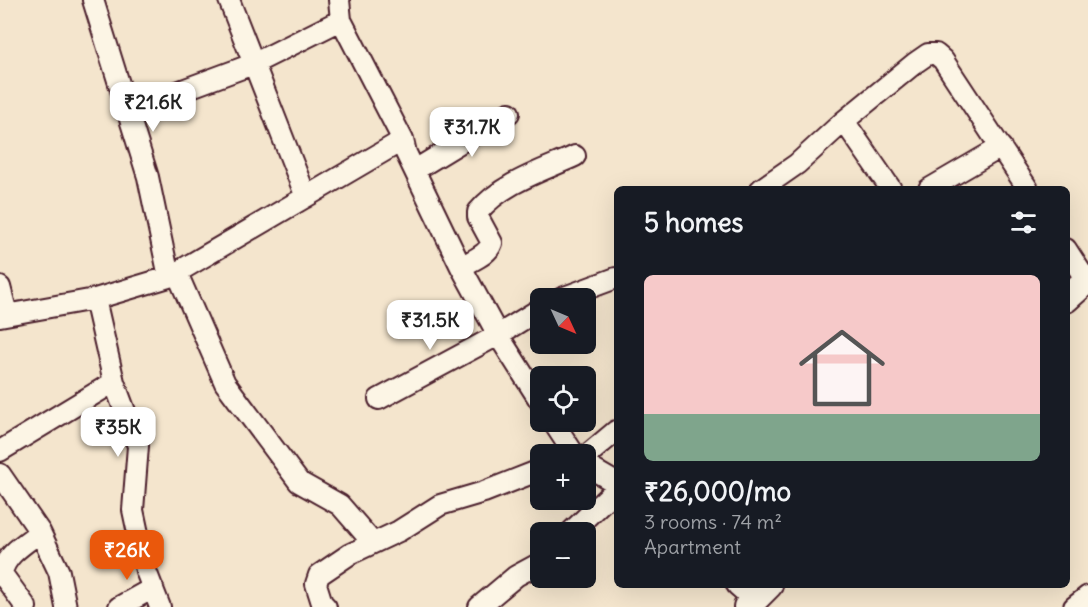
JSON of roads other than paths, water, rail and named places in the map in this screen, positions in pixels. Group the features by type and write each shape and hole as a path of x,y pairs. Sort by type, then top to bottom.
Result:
{"street":[{"path":"93,0 148,177 173,275 225,383 299,482 340,505 373,543"},
{"path":"229,0 306,197"},
{"path":"339,0 341,20 403,140 406,153 461,267 498,335 530,385"},
{"path":"126,111 253,64 341,20"},
{"path":"765,186 797,164 844,121 915,63 928,54 936,54 1026,186"},
{"path":"415,171 509,113"},
{"path":"844,121 889,186"},
{"path":"0,287 4,315 95,299 173,275 403,140"},
{"path":"934,186 1000,147"},
{"path":"461,267 491,247 492,243 478,217 478,212 485,203 519,180 575,156"},
{"path":"1070,255 1088,281 1070,296"},
{"path":"588,288 614,279"},
{"path":"95,299 114,382 138,446 133,510 146,571 160,607"},
{"path":"379,399 530,315"},
{"path":"0,451 114,382"},
{"path":"596,448 614,433"},
{"path":"596,471 614,482"},
{"path":"0,474 40,532 58,572 66,607"},
{"path":"326,607 322,603 316,584 319,575 350,554 399,531 441,505 484,492 530,474"},
{"path":"582,522 614,491"},
{"path":"26,607 2,571 6,561 40,532"},
{"path":"479,607 516,576 530,568"},
{"path":"119,607 153,588"},
{"path":"1074,607 1088,596"}]}
